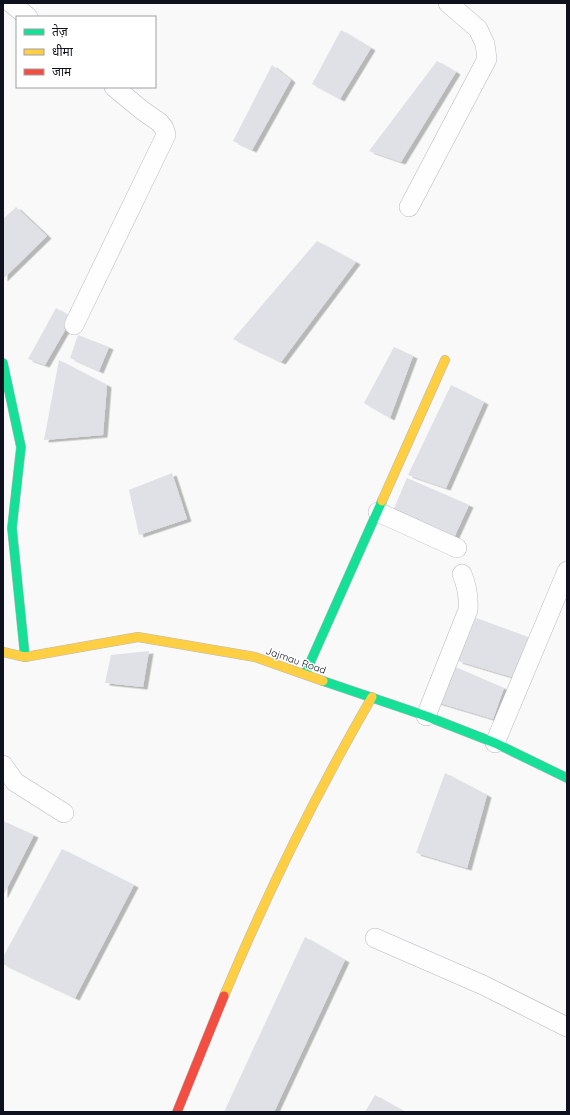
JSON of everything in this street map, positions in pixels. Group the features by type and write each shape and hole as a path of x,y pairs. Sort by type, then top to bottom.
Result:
{"street":[{"path":"3,11 10,3 27,16"},
{"path":"409,207 487,59 485,44 478,29 448,3"},
{"path":"74,325 166,135 164,128 159,122 115,88"},
{"path":"305,674 446,360"},
{"path":"3,363 21,446 12,528 9,656"},
{"path":"378,512 457,548"},
{"path":"495,743 567,572"},
{"path":"426,716 468,610 469,598 466,583 462,574"},
{"name":"Jajmau Road","path":"9,656 138,637 255,657 426,716 495,743 567,778"},
{"path":"177,1112 212,1023 279,872 307,815 372,697"},
{"path":"3,765 15,782 64,813"},
{"path":"375,938 484,985 567,1027"}],"building":[{"path":"341,30 371,48 340,99 312,84"},
{"path":"437,61 456,72 401,162 369,151"},
{"path":"272,65 291,80 252,150 233,141"},
{"path":"16,207 47,236 3,279 3,219"},
{"path":"317,241 356,262 281,362 233,339"},
{"path":"56,308 72,318 45,365 28,359"},
{"path":"78,335 109,347 99,371 70,358"},
{"path":"394,347 413,356 390,418 364,403"},
{"path":"59,360 107,385 103,435 44,440"},
{"path":"451,385 484,402 446,488 408,475"},
{"path":"172,473 187,519 139,535 129,490"},
{"path":"407,478 469,505 452,542 391,515"},
{"path":"476,618 534,639 515,678 458,661"},
{"path":"149,651 143,687 105,683 111,655"},
{"path":"453,666 504,688 493,719 436,702"},
{"path":"445,773 487,795 467,868 416,853"},
{"path":"3,821 34,835 3,896"},
{"path":"62,849 134,885 75,998 3,964 3,957"},
{"path":"305,937 345,960 274,1112 224,1112"},
{"path":"375,1095 405,1112 365,1112"}],"traffic: fast":[{"path":"3,363 21,447 12,528 25,657"},
{"path":"305,674 382,501"},
{"path":"323,681 426,716 495,743 567,778"}],"traffic: slow":[{"path":"382,501 445,360"},
{"path":"3,652 25,657 138,637 255,657 323,681"},
{"path":"224,996 257,919 293,844 331,770 372,697"}],"traffic: jam":[{"path":"177,1112 224,996"}]}
